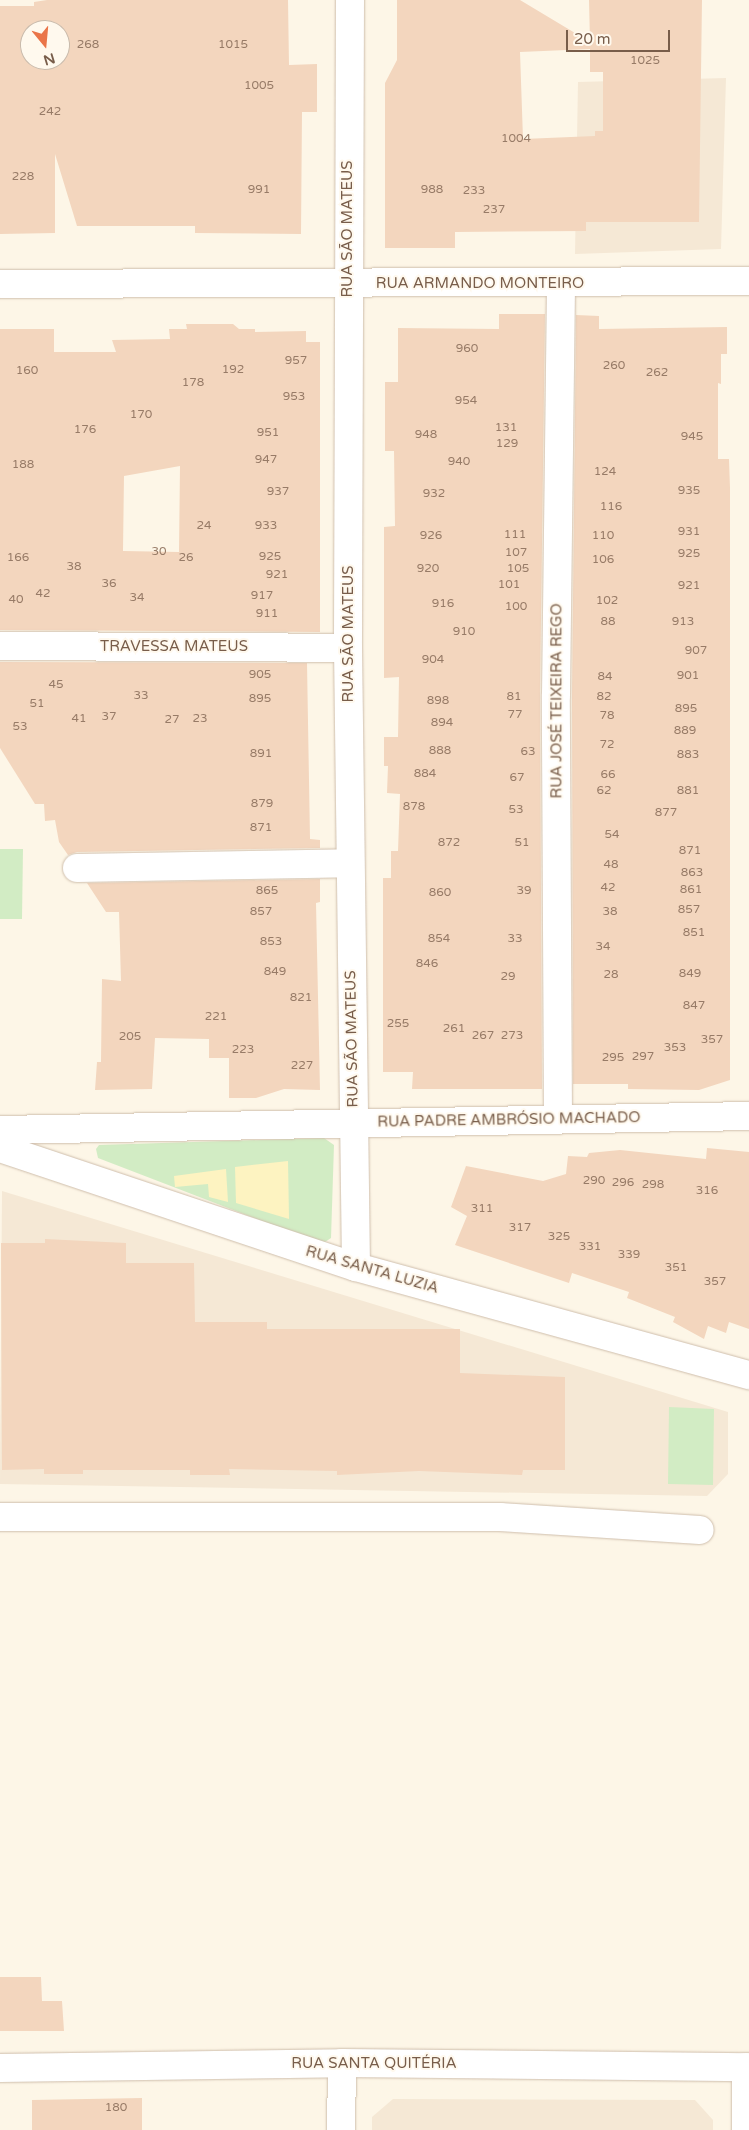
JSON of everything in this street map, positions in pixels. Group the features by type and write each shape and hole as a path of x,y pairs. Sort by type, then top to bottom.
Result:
{"street":[{"name":"RUA SÃO MATEUS","path":"350,0 348,648 356,1267"},
{"name":"RUA ARMANDO MONTEIRO","path":"0,284 348,285 749,281"},
{"name":"RUA JOSÉ TEIXEIRA REGO","path":"558,1118 556,695 561,284"},
{"name":"TRAVESSA MATEUS","path":"0,646 348,648"},
{"path":"77,868 350,863"},
{"name":"RUA PADRE AMBRÓSIO MACHADO","path":"0,1130 353,1124 558,1118 749,1116"},
{"name":"RUA SANTA LUZIA","path":"0,1148 356,1267 749,1374"},
{"path":"0,1517 500,1517 700,1530"},
{"path":"341,2130 342,2064"},
{"name":"RUA SANTA QUITÉRIA","path":"0,2068 342,2064 748,2067"},
{"path":"746,2130 748,2067"}],"shaded area":[{"path":"726,78 721,249 575,254 578,82"},
{"path":"2,1191 728,1412 728,1474 707,1496 0,1484"},
{"path":"393,2099 695,2100 713,2120 713,2130 372,2130 372,2117"}],"green space":[{"path":"0,849 23,849 22,919 0,919"},
{"path":"324,1138 334,1145 331,1238 322,1244 98,1158 96,1149 99,1145"},
{"path":"669,1407 714,1409 713,1485 668,1484"}],"sand":[{"path":"288,1161 289,1219 236,1203 235,1167"},
{"path":"226,1169 228,1202 209,1197 208,1184 175,1187 174,1176"}],"building":[{"path":"47,0 288,0 289,65 317,64 317,112 302,112 301,234 195,233 195,226 77,226 55,154 55,233 0,234 0,6 34,6 34,2"},
{"path":"397,0 520,0 590,42 589,0 702,0 699,222 586,222 586,231 455,232 455,248 385,248 385,83 397,60","holes":["590,49 590,72 603,72 603,131 595,131 595,136 523,139 520,52"]},
{"path":"499,314 545,314 540,695 542,1089 412,1089 413,1072 383,1072 383,878 391,878 391,851 398,851 400,794 387,793 388,766 384,766 384,737 398,737 399,677 384,678 384,527 395,526 394,451 385,451 385,382 398,382 398,328 499,329"},
{"path":"576,315 599,316 599,329 727,327 727,354 721,354 721,384 718,383 718,459 729,459 730,488 730,1080 699,1090 628,1089 628,1084 573,1084 572,695"},
{"path":"186,324 233,324 239,329 255,329 255,332 306,331 306,342 320,342 320,632 0,630 0,329 54,329 54,352 116,352 112,340 170,339 169,329 187,329","holes":["180,466 179,552 123,551 124,476"]},
{"path":"0,662 307,663 310,839 320,840 320,848 77,852 68,855 59,842 55,820 45,821 44,804 35,804 0,748"},
{"path":"320,879 320,902 316,903 320,1090 284,1089 256,1098 229,1098 229,1058 209,1058 209,1039 155,1038 152,1089 95,1090 97,1062 101,1062 102,979 121,981 119,912 106,912 87,883"},
{"path":"707,1148 749,1152 749,1329 729,1322 726,1333 708,1326 704,1339 673,1322 675,1317 627,1298 629,1292 572,1273 569,1283 455,1245 467,1216 451,1207 466,1166 543,1181 566,1174 568,1156 587,1157 589,1153 620,1150 706,1159"},
{"path":"45,1239 126,1243 126,1263 194,1263 195,1322 267,1322 267,1329 460,1329 460,1373 565,1377 565,1470 523,1470 522,1475 419,1471 337,1475 337,1471 229,1469 230,1475 190,1475 190,1470 83,1470 83,1474 44,1474 44,1469 2,1470 1,1243 45,1243"},
{"path":"0,1977 41,1977 42,2001 62,2001 64,2031 0,2031"},
{"path":"142,2098 142,2130 32,2130 32,2100"}]}
